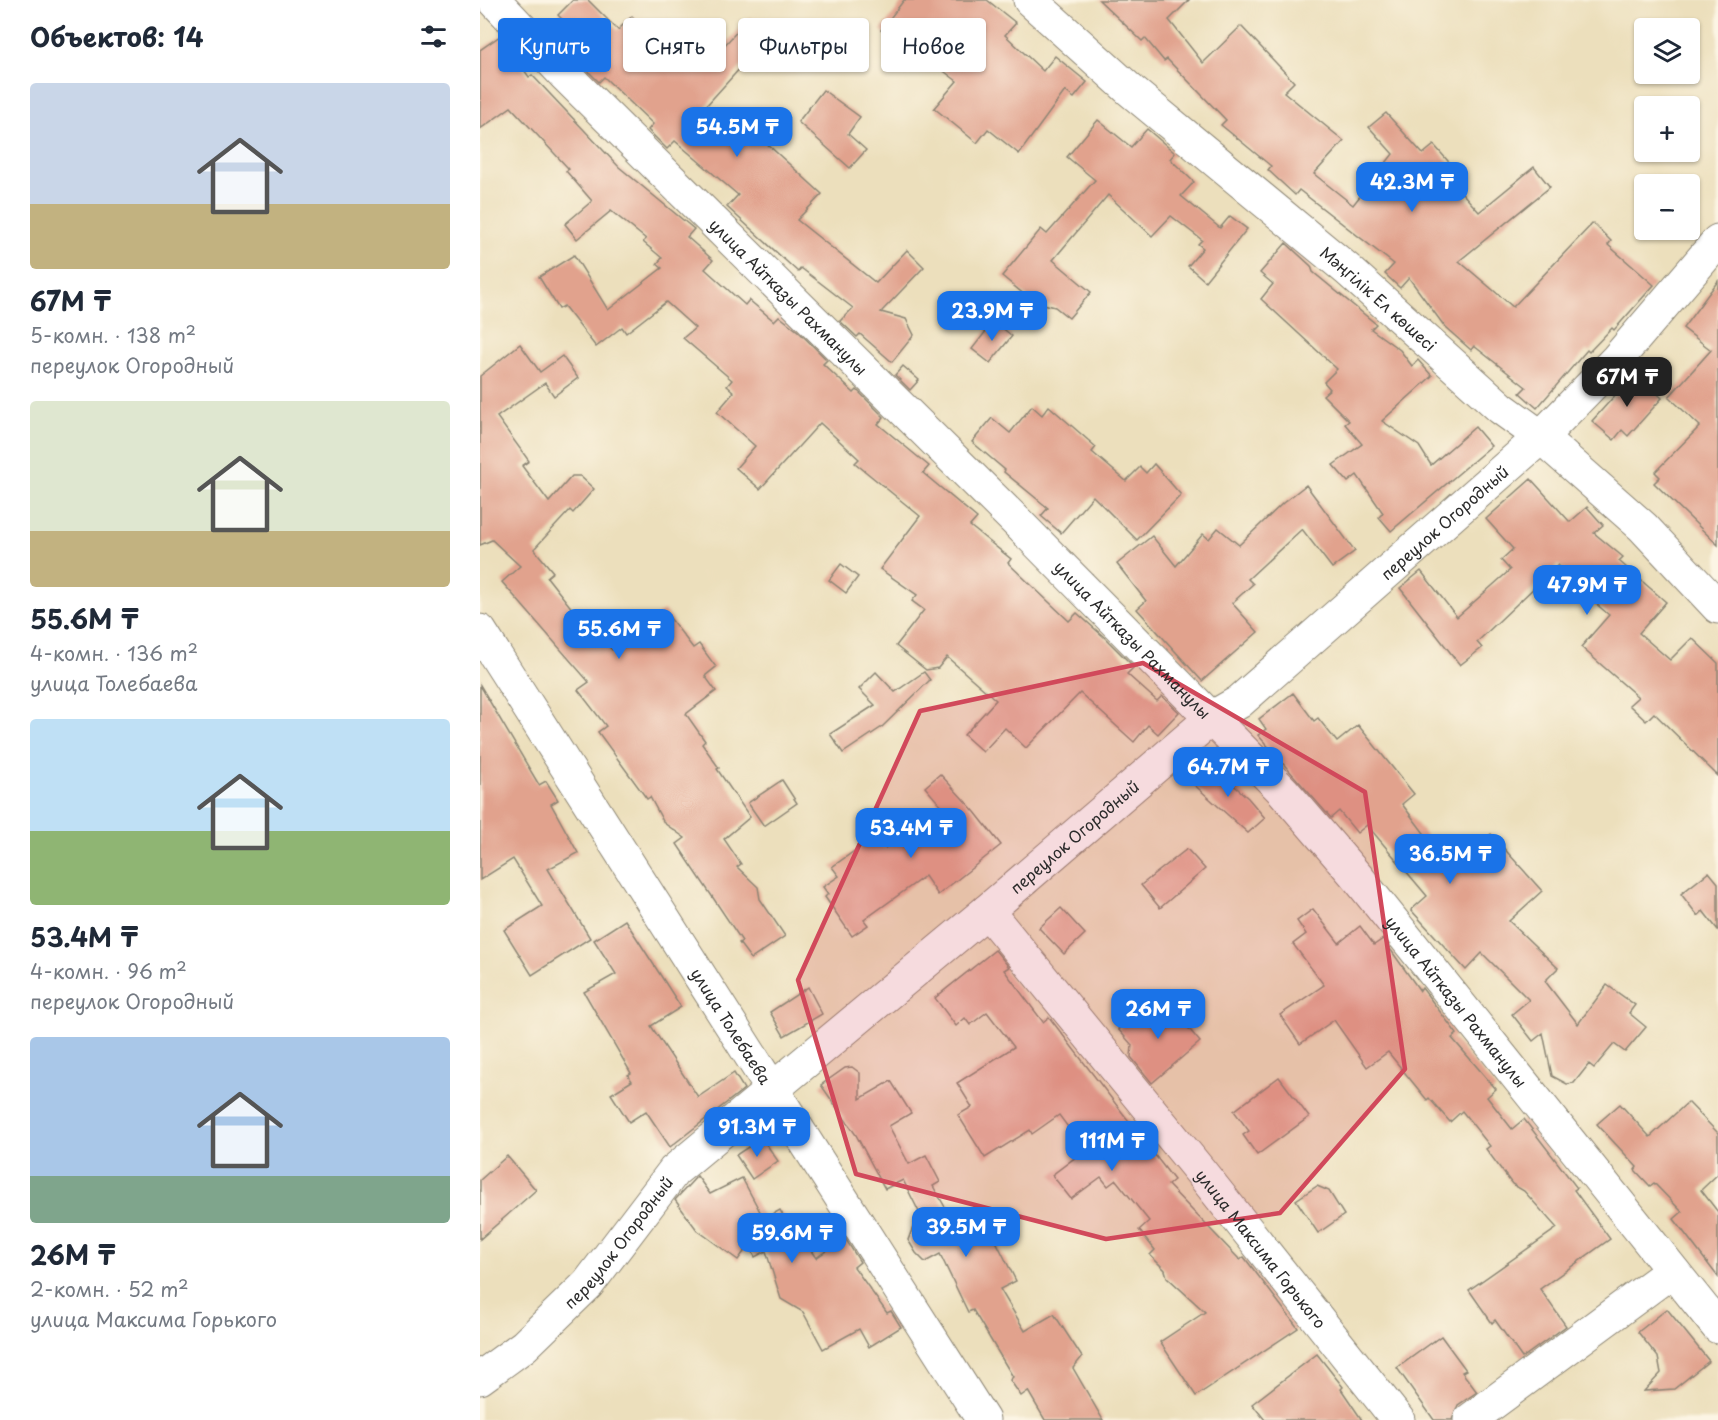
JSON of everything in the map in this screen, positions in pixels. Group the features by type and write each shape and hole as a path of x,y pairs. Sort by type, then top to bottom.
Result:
{"street":[{"name":"улица Айтказы Рахманулы","path":"494,0 572,82 1213,717 1283,790 1359,878 1718,1327"},
{"name":"Мәңгілік Ел көшесі","path":"1030,0 1130,90 1347,270 1501,408 1541,437 1643,527 1718,607"},
{"name":"переулок Огородный","path":"480,1378 524,1346 588,1284 674,1171 987,911 1213,717 1239,702 1541,437 1617,359 1718,241"},
{"name":"улица Толебаева","path":"480,631 773,1087 983,1420"},
{"name":"улица Максима Горького","path":"987,911 1200,1171 1398,1420"},
{"path":"1470,1420 1672,1271"}],"highlighted area":[{"path":"1143,663 1365,792 1405,1069 1280,1213 1106,1239 856,1174 798,980 920,711"}],"building":[{"path":"573,0 588,0 606,18 561,18 558,15"},
{"path":"904,0 987,0 1016,23 1005,35 1043,71 1055,56 1087,82 1074,98 1065,91 1019,154 988,129 977,143 934,108 957,81 945,72 986,72 986,18 890,18"},
{"path":"1099,0 1189,0 1169,20 1203,63 1241,26 1294,82 1284,92 1344,141 1314,174 1353,205 1393,154 1369,127 1386,113 1423,154 1434,145 1455,169 1447,176 1479,212 1534,167 1550,187 1459,261 1513,307 1593,223 1611,241 1608,245 1654,285 1614,330 1612,328 1589,352 1587,350 1537,408 1520,393 1526,387 1474,346 1471,350 1445,327 1409,278 1400,288 1385,274 1394,264 1299,190 1295,195 1268,170 1271,166 1221,125 1226,120 1167,59 1164,61 1145,38 1142,41"},
{"path":"611,23 618,30 623,25 623,72 726,72 726,44 738,30 738,70 705,107 737,135 745,124 822,194 797,220 876,283 907,250 924,267 881,312 906,319 914,335 892,362 860,334 857,337 840,321 853,308 801,268 798,272 727,207 738,195 675,141 667,149 648,130 653,124 604,77 599,82 589,72 611,72"},
{"path":"498,37 498,72 525,72 529,77 532,75 619,167 694,229 687,237 713,260 705,269 745,305 749,300 774,321 779,316 799,332 827,360 823,364 854,393 857,390 884,417 878,424 929,466 923,473 977,518 970,526 1011,559 1008,563 1069,621 1077,613 1104,637 1134,667 1127,674 1157,701 1162,696 1179,712 1158,734 1148,725 1134,742 1080,693 1026,748 1005,728 983,752 964,735 996,700 947,657 938,668 926,670 896,646 924,610 912,601 917,595 880,569 920,516 855,463 859,459 820,423 760,489 736,468 755,446 717,412 734,392 727,386 732,380 683,338 695,328 666,302 626,333 622,327 596,347 564,306 559,309 539,277 574,255 608,310 662,268 657,264 662,258 643,242 646,239 611,211 577,239 565,224 592,201 566,171 569,169 511,107 480,129 480,50"},
{"path":"823,90 860,117 848,134 866,150 850,168 798,122"},
{"path":"1098,120 1131,147 1147,129 1175,153 1170,159 1194,182 1181,196 1220,228 1230,216 1247,229 1205,281 1188,266 1203,248 1198,244 1202,240 1171,216 1152,236 1108,195 1053,260 1091,292 1069,318 1055,307 1032,301 1002,276 1041,229 1047,234 1095,180 1067,157"},
{"path":"1286,243 1311,266 1313,272 1376,324 1371,329 1400,350 1412,366 1418,360 1432,376 1382,421 1419,446 1431,465 1475,427 1491,446 1391,531 1379,517 1383,513 1357,475 1348,482 1333,465 1362,444 1345,424 1349,421 1323,395 1330,389 1324,382 1337,369 1261,299 1273,284 1260,273"},
{"path":"1718,281 1718,545 1654,483 1660,477 1655,472 1700,426 1669,397 1711,350 1683,328"},
{"path":"994,321 1012,336 990,363 972,349"},
{"path":"520,344 540,372 562,356 578,378 554,396 545,383 497,417 529,461 522,466 549,502 572,476 580,476 594,489 573,513 570,510 534,549 553,572 547,577 580,619 583,617 612,650 664,610 693,648 699,644 716,667 705,676 716,691 686,714 705,741 702,744 719,768 717,769 750,817 724,839 741,864 737,867 758,887 760,899 785,936 751,959 739,943 742,941 677,844 685,838 664,823 650,797 647,799 598,732 606,726 578,690 589,682 502,582 520,566 492,540 480,545 480,376"},
{"path":"903,366 919,380 910,390 895,375"},
{"path":"1635,373 1662,398 1628,436 1622,430 1614,440 1592,421"},
{"path":"1032,406 1042,415 1049,406 1096,447 1092,452 1126,481 1140,467 1146,473 1154,464 1181,495 1137,540 1093,496 1061,533 1041,516 1048,508 972,442 992,418 1010,433"},
{"path":"1531,479 1570,522 1587,507 1603,525 1594,533 1623,557 1619,561 1666,602 1639,633 1670,660 1692,638 1718,663 1718,776 1654,713 1646,721 1629,705 1638,697 1581,647 1609,615 1594,602 1598,597 1558,565 1477,642 1482,648 1460,665 1400,588 1421,571 1457,617 1510,570 1501,560 1513,549 1486,519"},
{"path":"1306,485 1355,551 1332,568 1302,529 1248,579 1253,584 1232,603 1258,632 1202,681 1137,609 1146,601 1117,564 1152,536 1176,566 1203,534 1209,539 1218,528 1239,545 1283,503"},
{"path":"841,564 858,577 846,593 829,580"},
{"path":"876,672 895,692 924,672 930,680 882,727 843,753 830,734 875,705 859,689"},
{"path":"480,685 539,785 546,781 558,800 551,804 578,853 548,869 590,938 532,975 504,930 542,906 513,859 480,880"},
{"path":"1293,693 1314,721 1318,718 1337,742 1358,725 1414,794 1402,804 1451,869 1491,834 1542,891 1509,921 1558,968 1545,981 1578,1024 1607,985 1635,1005 1629,1013 1646,1027 1625,1052 1614,1044 1594,1068 1589,1064 1574,1083 1567,1084 1552,1076 1543,1033 1533,1041 1512,1014 1529,1000 1482,953 1466,970 1411,910 1427,896 1367,825 1357,833 1339,811 1331,818 1258,735 1266,729 1259,719"},
{"path":"1208,762 1248,798 1265,818 1248,833 1190,781"},
{"path":"940,774 1001,845 938,895 925,876 864,920 868,925 852,936 825,897 828,894 823,887 839,876 832,867 867,842 876,842 885,848 943,808 925,787"},
{"path":"782,780 797,803 764,826 748,803"},
{"path":"1187,849 1205,869 1160,908 1141,885"},
{"path":"1709,872 1718,883 1718,930 1703,911 1698,916 1681,894"},
{"path":"1061,908 1085,934 1064,954 1039,928"},
{"path":"1313,909 1339,943 1360,926 1374,945 1383,939 1420,991 1422,988 1457,1034 1452,1038 1496,1089 1487,1097 1512,1129 1524,1119 1577,1188 1574,1190 1610,1239 1540,1289 1566,1326 1522,1358 1495,1320 1492,1323 1469,1290 1557,1228 1524,1191 1512,1184 1486,1149 1490,1146 1462,1111 1450,1122 1429,1098 1427,1100 1388,1052 1367,1067 1334,1020 1300,1044 1280,1015 1324,985 1293,944 1306,934 1297,921"},
{"path":"625,920 681,1007 651,1026 698,1097 734,1073 744,1089 670,1147 646,1111 629,1122 611,1094 632,1081 628,1075 631,1073 584,992 616,974 594,940"},
{"path":"995,950 1009,967 1004,970 1043,1022 1049,1017 1174,1180 1168,1185 1240,1260 1244,1257 1298,1328 1196,1396 1160,1342 1205,1312 1167,1277 1165,1270 1150,1255 1155,1250 1139,1230 1149,1221 1116,1180 1108,1186 1101,1177 1071,1199 1052,1175 1085,1150 1059,1115 1032,1134 1030,1130 985,1158 958,1115 972,1107 957,1083 1014,1047 987,1012 970,1025 965,1018 956,1026 935,998"},
{"path":"808,987 822,1014 784,1036 770,1012"},
{"path":"1152,1001 1161,1011 1169,1005 1200,1042 1152,1083 1131,1057 1132,1045 1118,1029"},
{"path":"852,1067 860,1073 860,1099 891,1081 911,1113 889,1126 909,1164 926,1155 940,1182 933,1186 957,1228 976,1216 990,1239 994,1237 1016,1281 1000,1289 1025,1331 1054,1314 1082,1357 1073,1368 1103,1420 1045,1420 1028,1391 1021,1396 1010,1380 1013,1377 973,1310 968,1312 940,1254 925,1262 916,1253 908,1240 919,1212 903,1180 885,1189 856,1135 821,1085 845,1068"},
{"path":"1279,1077 1309,1117 1257,1155 1243,1135 1249,1131 1234,1111"},
{"path":"1688,1102 1718,1133 1718,1174 1701,1190 1718,1212 1718,1277 1674,1219 1682,1212 1654,1183 1650,1186 1635,1170 1637,1167 1597,1124 1620,1104 1650,1137"},
{"path":"762,1138 778,1161 752,1179 736,1155"},
{"path":"507,1156 536,1190 480,1239 480,1180"},
{"path":"697,1176 710,1194 742,1178 764,1219 780,1210 802,1249 807,1245 816,1258 845,1238 860,1262 854,1267 887,1313 891,1311 901,1327 869,1347 859,1329 823,1349 803,1312 781,1299 766,1251 755,1257 749,1245 738,1260 697,1230 675,1200"},
{"path":"1317,1186 1329,1191 1344,1215 1318,1233 1296,1200"},
{"path":"1667,1309 1709,1361 1674,1389 1644,1391 1661,1373 1658,1357 1638,1332"},
{"path":"1441,1336 1466,1370 1462,1372 1477,1392 1458,1405 1452,1420 1434,1420 1397,1368"},
{"path":"1317,1354 1343,1387 1341,1389 1362,1420 1265,1420 1252,1404"}]}
